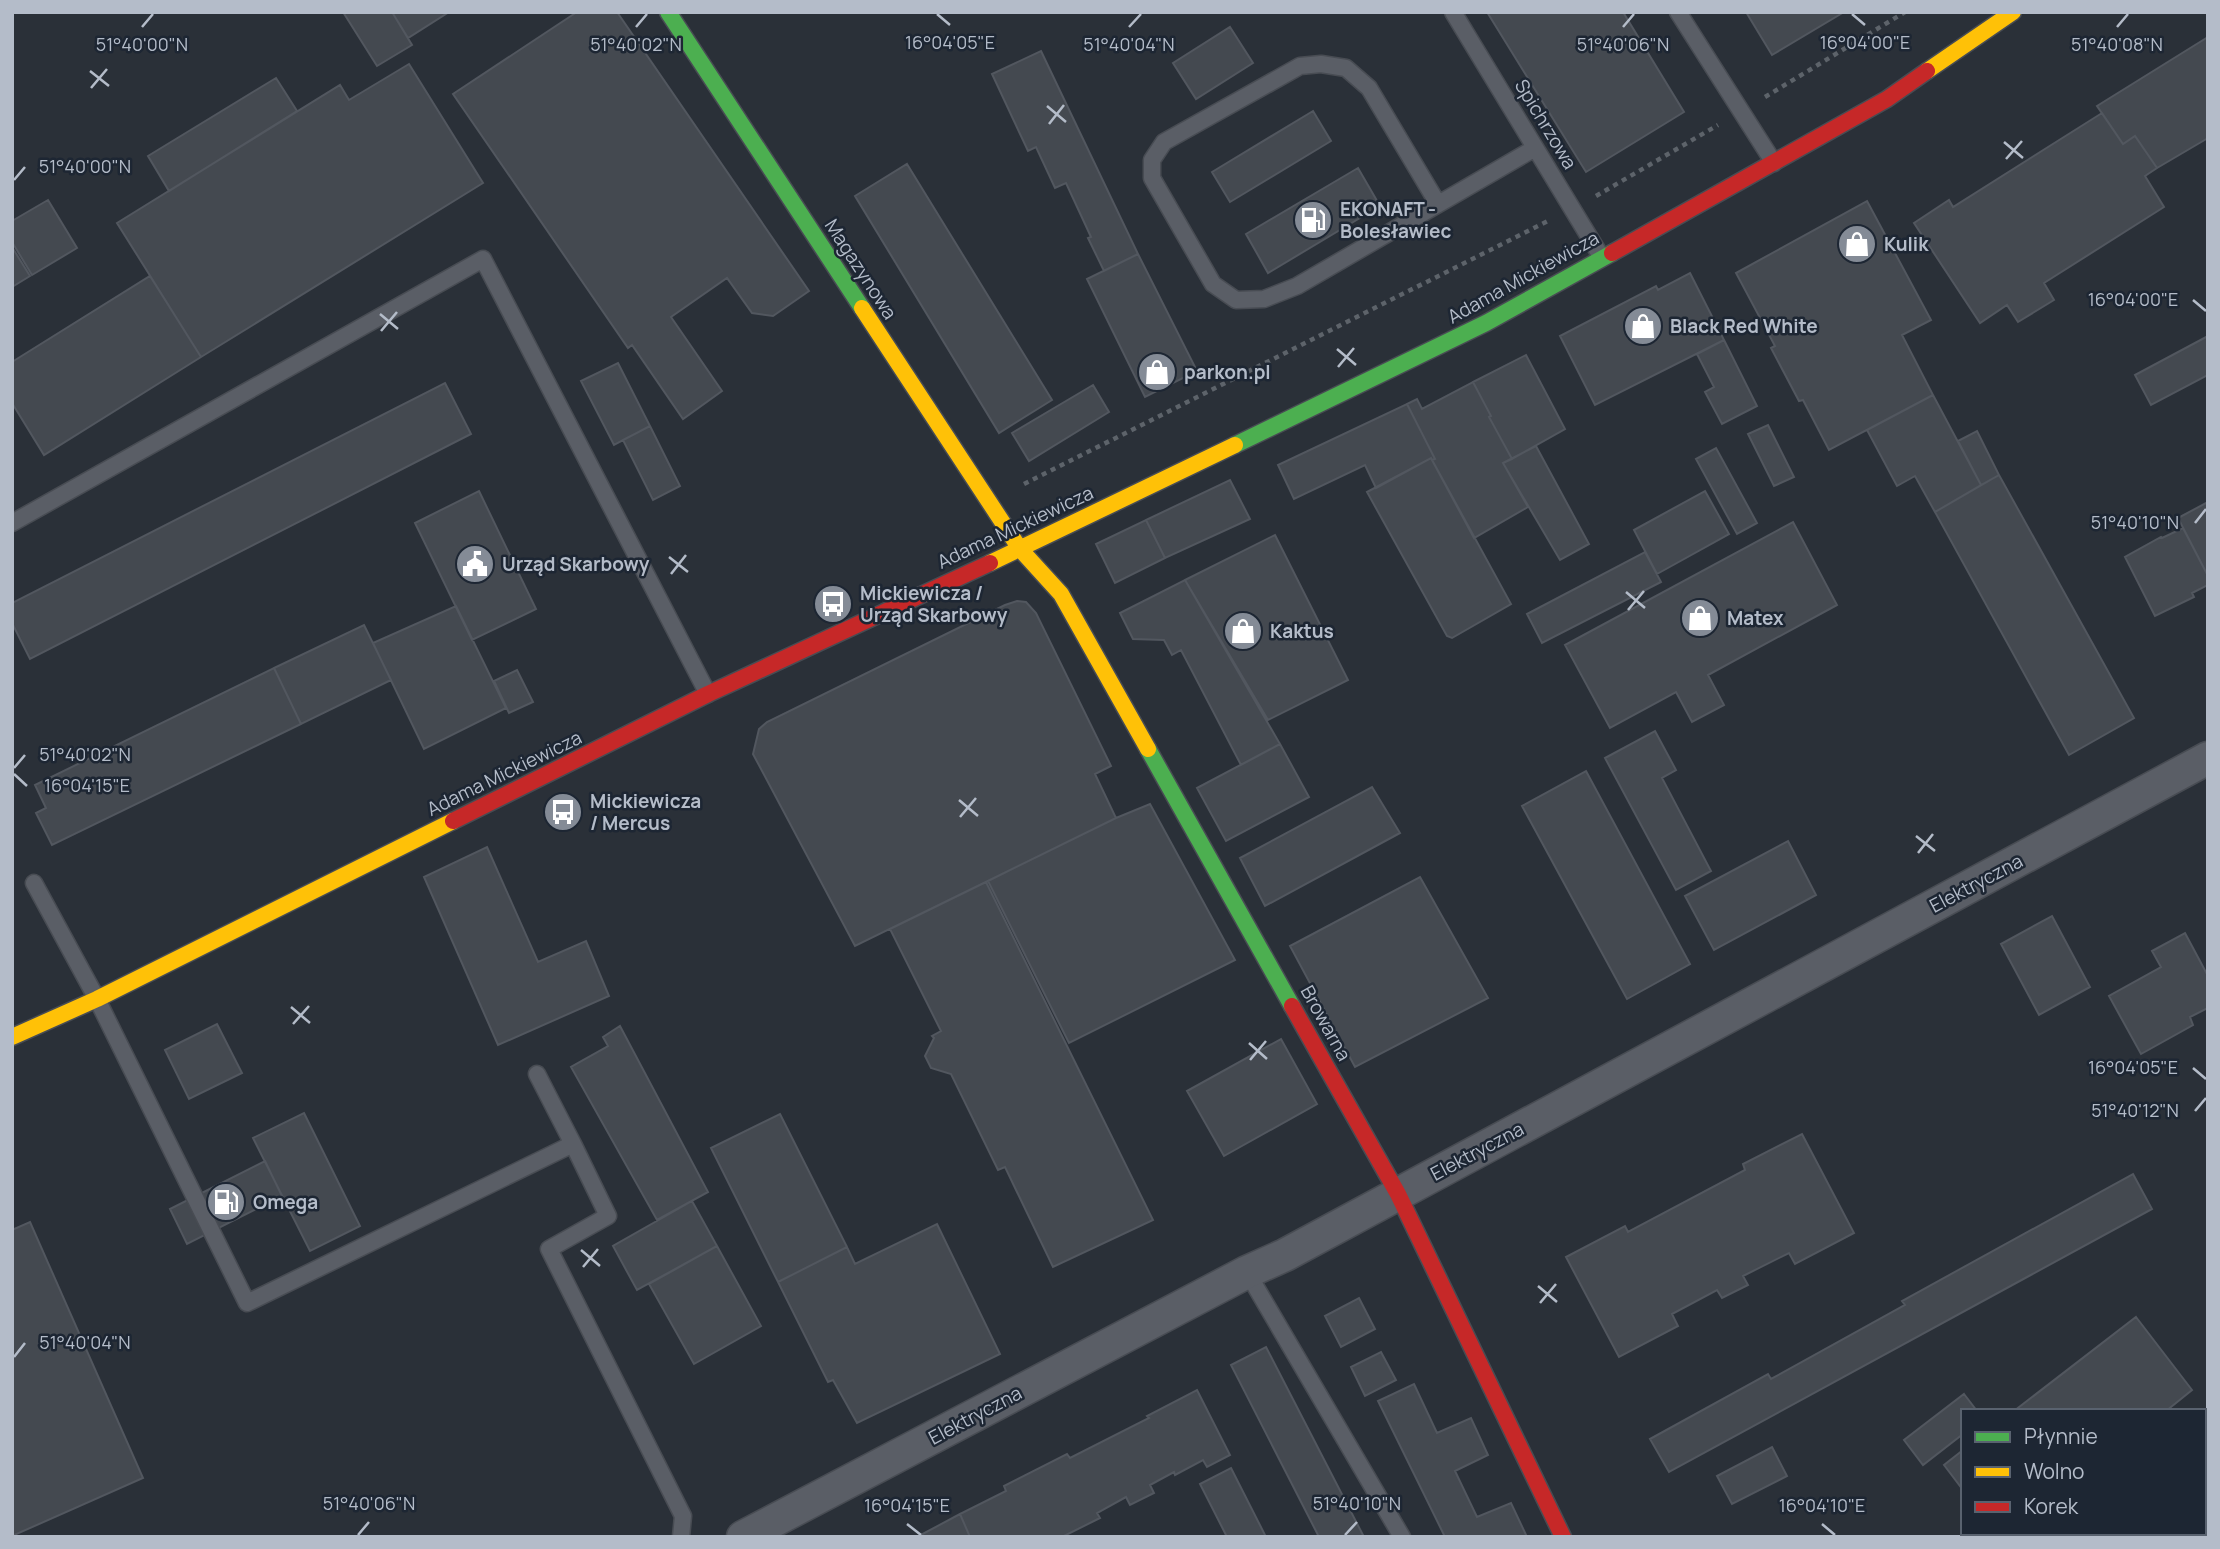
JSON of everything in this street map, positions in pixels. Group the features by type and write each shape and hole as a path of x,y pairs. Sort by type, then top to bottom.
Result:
{"street":[{"name":"Magazynowa","path":"668,12 1020,549"},
{"name":"Adama Mickiewicza","path":"12,1037 97,999 708,694 1020,549 1486,323 1887,99 2013,12"},
{"name":"Browarna","path":"1020,549 1060,594 1398,1194 1563,1537"},
{"name":"Elektryczna","path":"743,1537 1247,1272 1285,1255 2208,758"}],"lane":[{"name":"Spichrzowa","path":"1453,12 1602,258"},
{"path":"1678,12 1774,163"},
{"path":"1438,204 1369,88 1346,68 1321,64 1300,66 1164,142 1152,160 1152,178 1213,284 1236,299 1264,299 1297,286 1535,148"},
{"path":"12,523 483,259 708,694"},
{"path":"34,883 97,999 247,1303 573,1144"},
{"path":"537,1074 608,1216 549,1249 683,1516 681,1537"},
{"path":"1247,1272 1402,1537"}],"path":[{"path":"988,502 1573,209 1741,112 1905,12"}],"building":[{"path":"343,12 392,12 412,45 377,66"},
{"path":"392,12 449,12 408,38"},
{"path":"577,12 617,12 809,291 773,316 752,313 727,278 671,317 722,391 683,419 632,345 628,348 453,94"},
{"path":"1487,12 1623,12 1684,112 1586,172"},
{"path":"1746,12 1844,12 1772,55"},
{"path":"1230,27 1253,63 1196,99 1173,63"},
{"path":"2208,37 2208,138 2157,168 2135,136 2123,144 2097,106"},
{"path":"1041,51 1138,254 1104,271 1066,183 1055,188 1036,147 1028,151 992,74"},
{"path":"409,64 483,183 201,357 117,223 340,85 349,100"},
{"path":"276,78 297,111 169,191 148,156"},
{"path":"1313,111 1331,141 1230,202 1212,172"},
{"path":"2102,113 2123,144 2135,136 2157,168 2145,176 2164,207 2044,283 2054,300 2018,322 2007,305 1980,323 1914,223 1949,200 1953,207"},
{"path":"907,164 1052,400 999,433 855,196"},
{"name":"EKONAFT - Bolesławiec","path":"1358,168 1380,206 1268,273 1246,234"},
{"path":"48,200 77,248 32,275 12,242 12,221"},
{"path":"1867,201 1931,320 1902,335 1933,395 1829,450 1803,400 1799,401 1771,348 1775,346 1736,273"},
{"path":"12,247 30,276 12,287"},
{"path":"1138,254 1197,371 1145,397 1087,279"},
{"path":"1690,273 1724,340 1595,405 1560,336 1656,286 1658,290"},
{"path":"150,276 201,357 44,455 12,403 12,362"},
{"path":"2208,336 2208,375 2151,405 2135,375"},
{"path":"1724,340 1757,406 1722,424 1705,392 1714,387 1697,354"},
{"path":"1526,355 1565,429 1512,459 1473,382"},
{"path":"618,363 650,426 614,445 581,381"},
{"path":"1473,382 1512,459 1503,463 1528,507 1474,538 1432,460 1435,459 1407,404 1417,399 1422,409"},
{"path":"445,383 471,434 30,659 12,623 12,603"},
{"path":"1093,385 1109,412 1029,461 1012,433"},
{"path":"1933,395 1981,485 1935,512 1915,476 1897,486 1867,430"},
{"path":"1407,404 1435,459 1431,458 1376,488 1365,465 1294,499 1278,465"},
{"path":"1768,425 1794,477 1774,486 1748,434"},
{"path":"650,426 680,486 653,500 623,440"},
{"path":"1977,431 1999,475 1981,485 1958,441"},
{"path":"1536,446 1589,544 1560,560 1503,463"},
{"path":"1716,448 1757,523 1737,534 1696,459"},
{"path":"1431,458 1511,604 1452,638 1447,636 1367,492"},
{"path":"1999,475 2134,718 2069,755 1935,512"},
{"path":"1230,480 1250,519 1165,558 1146,520"},
{"name":"Urząd Skarbowy","path":"479,491 536,609 472,640 415,523"},
{"path":"1705,491 1729,534 1657,574 1634,530"},
{"path":"2208,502 2208,576 2178,518"},
{"path":"1146,520 1165,558 1115,583 1096,544"},
{"path":"1793,522 1837,605 1708,675 1724,705 1692,722 1676,692 1610,728 1565,645"},
{"path":"2183,528 2208,576 2208,585 2192,593 2194,597 2155,616 2125,557"},
{"path":"1275,535 1348,680 1268,720 1185,580"},
{"path":"1645,552 1661,582 1542,643 1527,614"},
{"path":"1185,580 1280,744 1241,765 1181,650 1172,655 1164,640 1133,639 1120,613"},
{"path":"1017,601 1026,602 1036,613 1111,766 1095,774 1116,818 855,946 753,754 759,729 767,722"},
{"path":"456,606 506,708 424,749 373,643"},
{"path":"364,625 391,680 301,724 274,668"},
{"path":"274,668 301,724 52,845 36,813 46,808 35,785"},
{"path":"517,670 533,702 509,713 494,681"},
{"path":"1655,731 1676,770 1662,778 1711,871 1676,890 1605,758"},
{"path":"1280,744 1309,797 1226,841 1197,788"},
{"path":"1586,771 1690,964 1627,999 1522,806"},
{"path":"1372,787 1400,833 1265,906 1240,858"},
{"path":"1150,804 1235,960 1069,1043 988,881"},
{"path":"1788,841 1816,895 1714,950 1685,896"},
{"path":"487,847 538,962 586,941 609,996 498,1045 424,877"},
{"path":"1420,877 1488,998 1355,1067 1290,946"},
{"path":"986,882 1153,1220 1053,1267 1005,1167 998,1170 951,1074 931,1068 925,1056 934,1038 932,1036 941,1031 890,929"},
{"path":"2052,916 2090,987 2039,1015 2001,944"},
{"path":"2185,933 2208,976 2208,1008 2190,1017 2193,1025 2141,1054 2109,996 2161,967 2152,951"},
{"path":"217,1024 242,1073 189,1099 165,1050"},
{"path":"620,1026 708,1192 657,1220 571,1067 608,1046 603,1037"},
{"path":"1281,1039 1317,1104 1224,1156 1187,1091"},
{"path":"304,1113 360,1226 310,1251 253,1138"},
{"path":"780,1114 847,1247 778,1282 711,1148"},
{"path":"1802,1134 1854,1233 1795,1264 1789,1253 1743,1276 1748,1285 1722,1298 1717,1290 1672,1314 1678,1326 1619,1357 1566,1257 1625,1226 1628,1232 1745,1170 1743,1164"},
{"name":"Omega","path":"265,1161 282,1196 187,1244 170,1209"},
{"path":"2133,1174 2152,1209 1669,1472 1650,1439 1768,1374 1771,1379 1905,1305 1902,1301"},
{"path":"692,1201 717,1246 637,1290 613,1246"},
{"path":"30,1222 143,1478 12,1536 12,1230"},
{"path":"937,1224 1000,1354 857,1423 833,1380 828,1382 778,1282 847,1247 855,1264"},
{"path":"717,1246 761,1326 694,1364 649,1284"},
{"path":"1359,1298 1375,1329 1341,1347 1325,1316"},
{"path":"2136,1317 2192,1390 2168,1409 2017,1409"},
{"path":"1266,1347 1364,1537 1319,1537 1231,1365"},
{"path":"1381,1352 1396,1380 1365,1396 1351,1367"},
{"path":"1414,1384 1437,1433 1471,1418 1488,1455 1455,1471 1477,1517 1511,1503 1527,1537 1445,1537 1378,1401"},
{"path":"1197,1390 1230,1455 1207,1467 1203,1460 1175,1475 1174,1472 1150,1485 1154,1493 1130,1505 1126,1497 1097,1513 1100,1518 1062,1537 970,1537 960,1514 1006,1491 1004,1486 1067,1454 1070,1458"},
{"path":"1964,1394 1975,1409 1961,1409 1961,1436 1923,1465 1904,1440"},
{"path":"1772,1447 1787,1476 1732,1504 1717,1476"},
{"path":"1961,1452 1961,1487 1944,1465"},
{"path":"1231,1468 1266,1537 1227,1537 1200,1484"},
{"path":"960,1514 970,1537 917,1537"}],"traffic: fast":[{"path":"668,12 862,308"},
{"path":"1235,445 1486,323 1612,253"},
{"path":"1148,749 1292,1006"}],"traffic: slow":[{"path":"1927,71 2013,12"},
{"path":"862,308 1020,549 1061,594 1148,749"},
{"path":"990,563 1235,445"},
{"path":"12,1037 97,999 453,821"}],"traffic: jam":[{"path":"1612,253 1887,99 1927,71"},
{"path":"453,821 708,694 990,563"},
{"path":"1292,1006 1398,1194 1563,1537"}],"place":[{"name":"EKONAFT - Bolesławiec","path":"1313,220"},
{"name":"Kulik","path":"1857,244"},
{"name":"Black Red White","path":"1643,326"},
{"name":"parkon.pl","path":"1157,372"},
{"name":"Urząd Skarbowy","path":"475,564"},
{"name":"Mickiewicza / Urząd Skarbowy","path":"833,604"},
{"name":"Matex","path":"1700,618"},
{"name":"Kaktus","path":"1243,631"},
{"name":"Mickiewicza / Mercus","path":"563,812"},
{"name":"Omega","path":"226,1202"}]}
